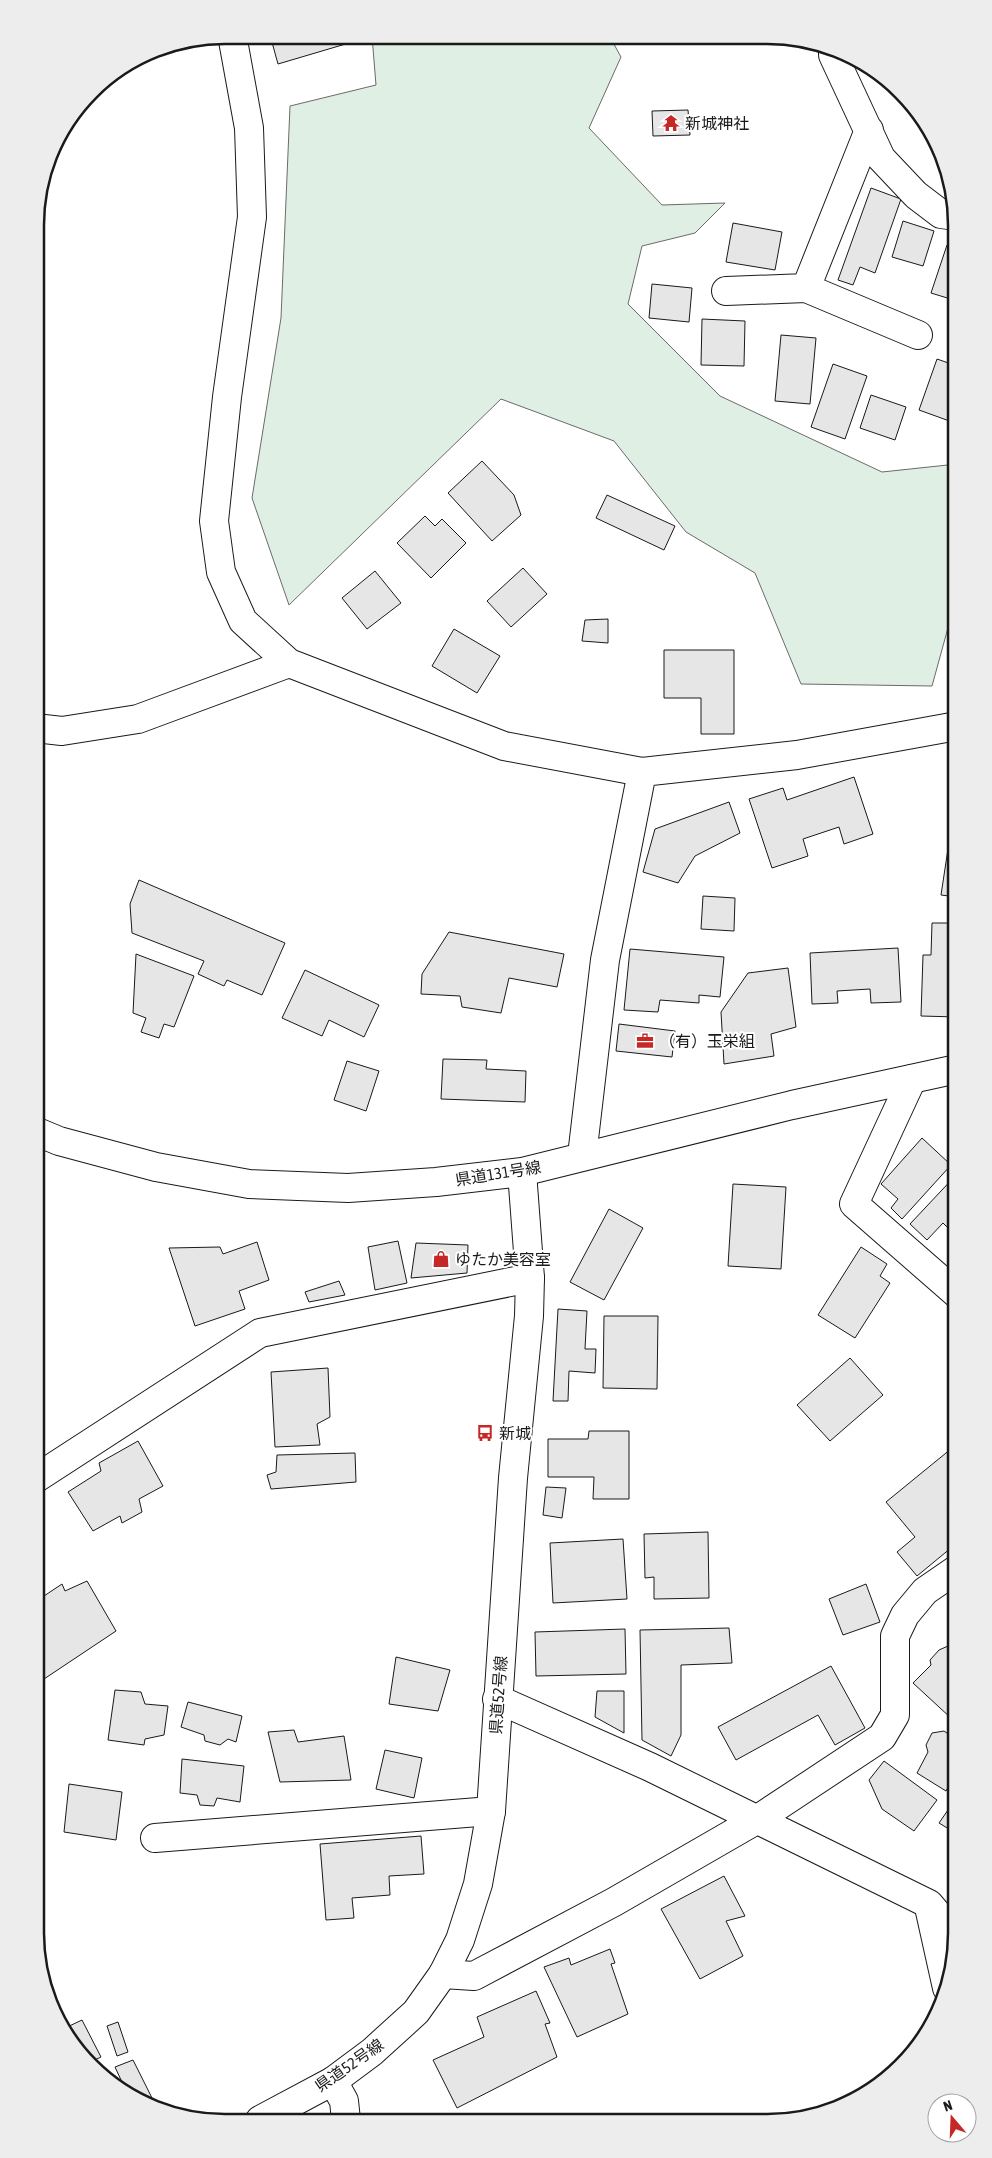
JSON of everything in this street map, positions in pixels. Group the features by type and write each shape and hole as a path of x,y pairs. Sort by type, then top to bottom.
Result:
{"street":[{"path":"234,44 249,128 252,217 227,397 214,521 221,572 244,621 289,664 504,746 642,772 797,755 948,728"},
{"path":"834,57 881,158 916,195 941,214 948,215"},
{"path":"806,288 869,130"},
{"path":"726,291 806,288 918,335"},
{"path":"44,729 62,731 138,718 289,664"},
{"path":"582,1156 605,960 642,772"},
{"name":"県道131号線","path":"44,1135 59,1141 156,1167 249,1184 348,1188 436,1182 522,1172 792,1105 948,1071"},
{"path":"912,1079 854,1204 948,1286"},
{"name":"県道52号線","path":"271,2114 333,2081 372,2052 416,2012 443,1974 460,1940 478,1884 491,1811 512,1487 529,1316 530,1278 522,1172"},
{"path":"44,1472 260,1333 530,1278"},
{"path":"443,1974 474,1976 614,1902 758,1819 882,1736 895,1715 895,1636 905,1615 926,1591 948,1575"},
{"path":"498,1699 650,1767 929,1904 948,1926"},
{"path":"155,1838 491,1811"},
{"path":"929,1904 944,1973"},
{"path":"333,2081 344,2101 345,2114"}],"green space":[{"path":"373,44 614,44 621,57 589,128 662,205 725,203 695,233 642,246 628,304 720,396 882,472 948,465 948,628 932,686 801,684 755,573 686,532 614,441 501,399 289,605 252,498 281,318 290,106 376,85"}],"building":[{"path":"272,44 346,44 278,64"},
{"name":"新城神社","path":"688,110 690,135 653,136 652,111"},
{"path":"871,188 901,199 875,273 860,267 853,285 838,280"},
{"path":"903,221 934,231 923,266 892,257"},
{"path":"733,223 782,232 775,270 726,262"},
{"path":"947,245 948,245 948,298 931,293"},
{"path":"652,284 692,288 689,322 649,318"},
{"path":"702,319 745,321 744,366 701,365"},
{"path":"781,335 816,338 810,404 775,401"},
{"path":"937,359 948,363 948,420 919,410"},
{"path":"833,364 867,376 845,439 811,427"},
{"path":"871,395 906,407 895,440 860,428"},
{"path":"482,461 514,495 521,515 492,541 448,493"},
{"path":"607,495 675,526 664,550 596,518"},
{"path":"425,516 435,526 442,519 466,543 431,578 397,543"},
{"path":"523,568 547,594 511,627 487,601"},
{"path":"375,571 401,603 367,629 342,598"},
{"path":"608,619 608,643 582,641 585,620"},
{"path":"454,629 500,656 477,693 432,666"},
{"path":"664,650 734,650 734,734 701,734 701,698 664,698"},
{"path":"854,777 873,834 844,844 839,827 803,839 808,856 772,868 749,799 783,788 787,800"},
{"path":"729,802 740,833 695,856 678,883 643,872 655,829"},
{"path":"948,849 948,896 941,895"},
{"path":"139,880 285,943 262,995 227,980 224,986 198,974 204,961 132,933 130,904"},
{"path":"703,896 735,898 734,931 701,929"},
{"path":"932,923 948,923 948,1017 921,1016 923,955 931,955"},
{"path":"449,932 564,954 557,987 509,978 501,1013 462,1007 460,996 421,994 422,974"},
{"path":"898,948 901,1002 871,1003 870,989 837,991 838,1003 812,1004 810,953"},
{"path":"630,949 724,957 720,997 699,995 699,1003 660,1000 658,1012 624,1010"},
{"path":"136,954 194,976 174,1027 164,1024 159,1038 141,1032 146,1018 133,1013"},
{"path":"788,968 796,1027 771,1034 774,1056 724,1064 721,1012 748,973"},
{"path":"305,970 379,1005 364,1037 329,1020 322,1036 282,1018"},
{"name":"（有）玉栄組","path":"619,1024 675,1031 672,1057 616,1051"},
{"path":"443,1059 487,1060 486,1069 526,1071 525,1102 441,1099"},
{"path":"347,1061 379,1071 366,1111 334,1100"},
{"path":"922,1138 948,1162 948,1168 902,1219 891,1208 898,1199 881,1184"},
{"path":"733,1184 786,1187 781,1269 728,1266"},
{"path":"948,1184 948,1228 943,1223 927,1240 910,1224"},
{"path":"609,1209 643,1228 604,1300 570,1282"},
{"path":"398,1241 407,1283 375,1290 368,1247"},
{"path":"257,1242 269,1280 239,1291 245,1309 195,1326 169,1248 220,1247 223,1254"},
{"name":"ゆたか美容室","path":"416,1243 468,1245 467,1273 411,1278"},
{"path":"861,1247 887,1264 880,1276 890,1283 855,1338 818,1315"},
{"path":"339,1281 345,1295 309,1302 305,1292"},
{"path":"558,1309 587,1311 585,1349 596,1349 595,1373 569,1371 568,1401 553,1401"},
{"path":"604,1316 658,1316 657,1389 603,1388"},
{"path":"850,1358 883,1395 830,1441 797,1405"},
{"path":"328,1368 330,1417 317,1424 320,1445 275,1447 271,1372"},
{"path":"589,1431 629,1431 629,1499 593,1499 594,1477 548,1477 548,1439 588,1439"},
{"path":"138,1441 163,1486 139,1499 142,1512 122,1523 120,1516 93,1531 68,1492 101,1471 99,1463"},
{"path":"948,1451 948,1550 917,1576 897,1552 915,1537 886,1502"},
{"path":"355,1453 356,1482 271,1489 267,1475 276,1472 277,1455"},
{"path":"546,1487 566,1488 562,1518 543,1515"},
{"path":"708,1532 709,1598 654,1599 654,1577 645,1578 644,1534"},
{"path":"623,1539 627,1599 553,1603 550,1543"},
{"path":"87,1581 116,1631 44,1679 44,1596 62,1584 65,1591"},
{"path":"866,1584 880,1622 843,1635 829,1599"},
{"path":"729,1628 732,1663 681,1665 681,1735 671,1756 642,1740 640,1630"},
{"path":"625,1629 626,1674 536,1676 535,1632"},
{"path":"948,1646 948,1715 913,1683 931,1665 930,1660 939,1650"},
{"path":"396,1657 450,1670 438,1711 389,1704"},
{"path":"831,1666 865,1728 835,1745 818,1715 736,1760 718,1727"},
{"path":"115,1690 141,1692 145,1704 168,1706 164,1735 145,1739 144,1745 108,1740"},
{"path":"597,1691 624,1691 624,1733 595,1717"},
{"path":"188,1702 242,1716 236,1742 228,1739 220,1745 205,1741 204,1735 181,1727"},
{"path":"294,1730 298,1742 344,1736 351,1780 280,1782 268,1732"},
{"path":"944,1731 948,1734 948,1787 946,1791 917,1773 928,1752 926,1745 932,1733"},
{"path":"385,1750 422,1758 414,1798 376,1789"},
{"path":"182,1759 244,1766 240,1802 217,1798 214,1806 200,1805 197,1795 180,1793"},
{"path":"884,1761 937,1800 914,1831 882,1809 869,1780"},
{"path":"69,1784 122,1792 116,1840 64,1832"},
{"path":"948,1810 948,1828 939,1823"},
{"path":"421,1836 424,1874 389,1876 390,1895 352,1898 354,1918 326,1920 320,1844"},
{"path":"724,1876 745,1916 726,1921 743,1956 700,1979 661,1909"},
{"path":"610,1949 615,1963 611,1964 628,2014 577,2037 544,1967 569,1958 571,1965"},
{"path":"536,1991 550,2023 545,2024 557,2057 457,2108 433,2060 484,2037 477,2017"},
{"path":"82,2020 101,2057 96,2060 69,2026"},
{"path":"118,2022 128,2052 117,2056 107,2026"},
{"path":"133,2060 152,2099 122,2083 115,2067"}],"place":[{"name":"新城神社","path":"671,123"},
{"name":"（有）玉栄組","path":"645,1041"},
{"name":"ゆたか美容室","path":"441,1259"},
{"name":"新城","path":"485,1433"}]}
